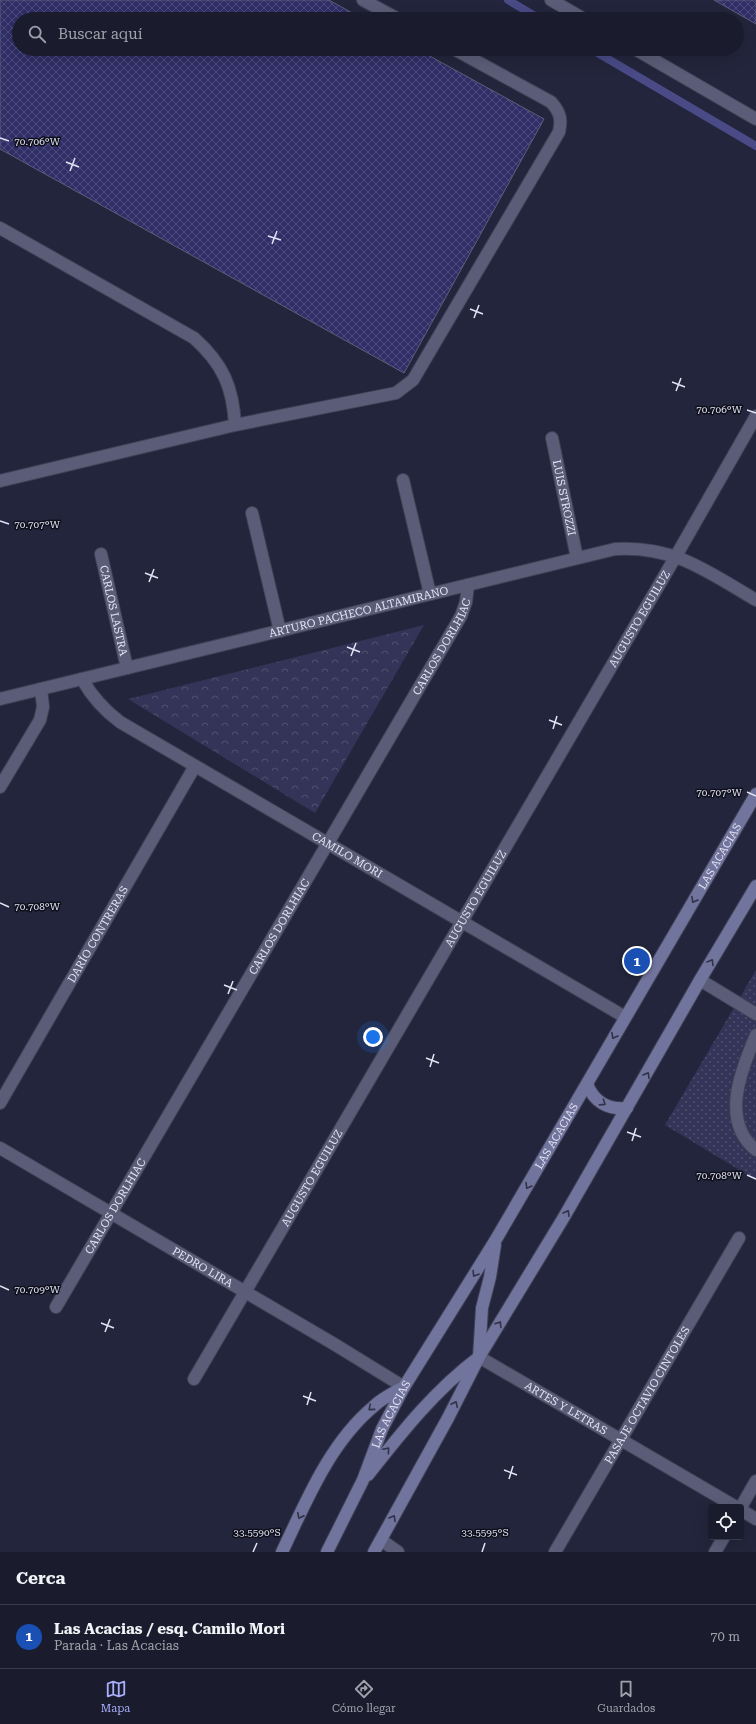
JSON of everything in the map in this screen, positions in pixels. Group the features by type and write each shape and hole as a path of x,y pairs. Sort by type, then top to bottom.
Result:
{"main road":[{"name":"LAS ACACIAS","path":"327,1552 363,1480 380,1434 404,1387 496,1241 756,794"},
{"name":"LAS ACACIAS","path":"363,1480 433,1396 458,1372 479,1357 564,1217 700,980 756,886"},
{"path":"586,1084 593,1096 602,1104 618,1109 627,1108"},
{"path":"374,1552 448,1418 479,1357 481,1315 490,1277 496,1241"},
{"path":"282,1552 311,1494 347,1434 373,1406 404,1387"}],"street":[{"path":"364,0 385,12"},
{"path":"551,0 572,12"},
{"path":"0,481 235,425 396,392 413,380 555,138 561,123 560,114 552,102 467,56"},
{"path":"647,56 756,119"},
{"path":"0,228 194,338 217,362 225,376 232,397 235,425"},
{"name":"AUGUSTO EGUILUZ","path":"194,1379 676,556 756,416"},
{"name":"LUIS STROZZI","path":"552,438 577,558"},
{"path":"403,480 430,594"},
{"path":"252,514 280,631"},
{"name":"ARTURO PACHECO ALTAMIRANO","path":"0,699 615,549 653,549 676,556 694,564 756,600"},
{"name":"CARLOS LASTRA","path":"101,554 127,668"},
{"name":"CARLOS DORLHIAC","path":"56,1307 461,616 466,602 468,585"},
{"name":"CAMILO MORI","path":"82,679 93,696 108,713 195,766 625,1017"},
{"path":"0,787 40,720 43,707 41,689"},
{"name":"DARÍO CONTRERAS","path":"0,1103 195,766"},
{"path":"700,980 756,1014"},
{"path":"756,1035 742,1068 736,1094 738,1121 746,1142 756,1150"},
{"name":"PEDRO LIRA","path":"0,1148 404,1387"},
{"name":"PASAJE OCTAVIO CINTOLES","path":"555,1552 739,1238"},
{"name":"ARTES Y LETRAS","path":"479,1357 731,1504"},
{"path":"743,1504 756,1481"},
{"path":"744,1510 756,1519"},
{"path":"381,1540 398,1552"},
{"path":"715,1552 722,1540"}],"green space":[{"path":"424,625 315,813 128,699"},
{"path":"756,970 756,1180 665,1125"}],"building":[{"path":"0,0 329,0 350,12 12,12 12,56 430,56 544,119 404,373 0,149"},
{"path":"714,0 756,0 756,24 744,17 744,12 735,12"}],"waterway":[{"path":"508,0 528,12"},
{"path":"603,56 756,146"}],"place":[{"name":"Las Acacias / esq. Camilo Mori","path":"637,961"}]}
